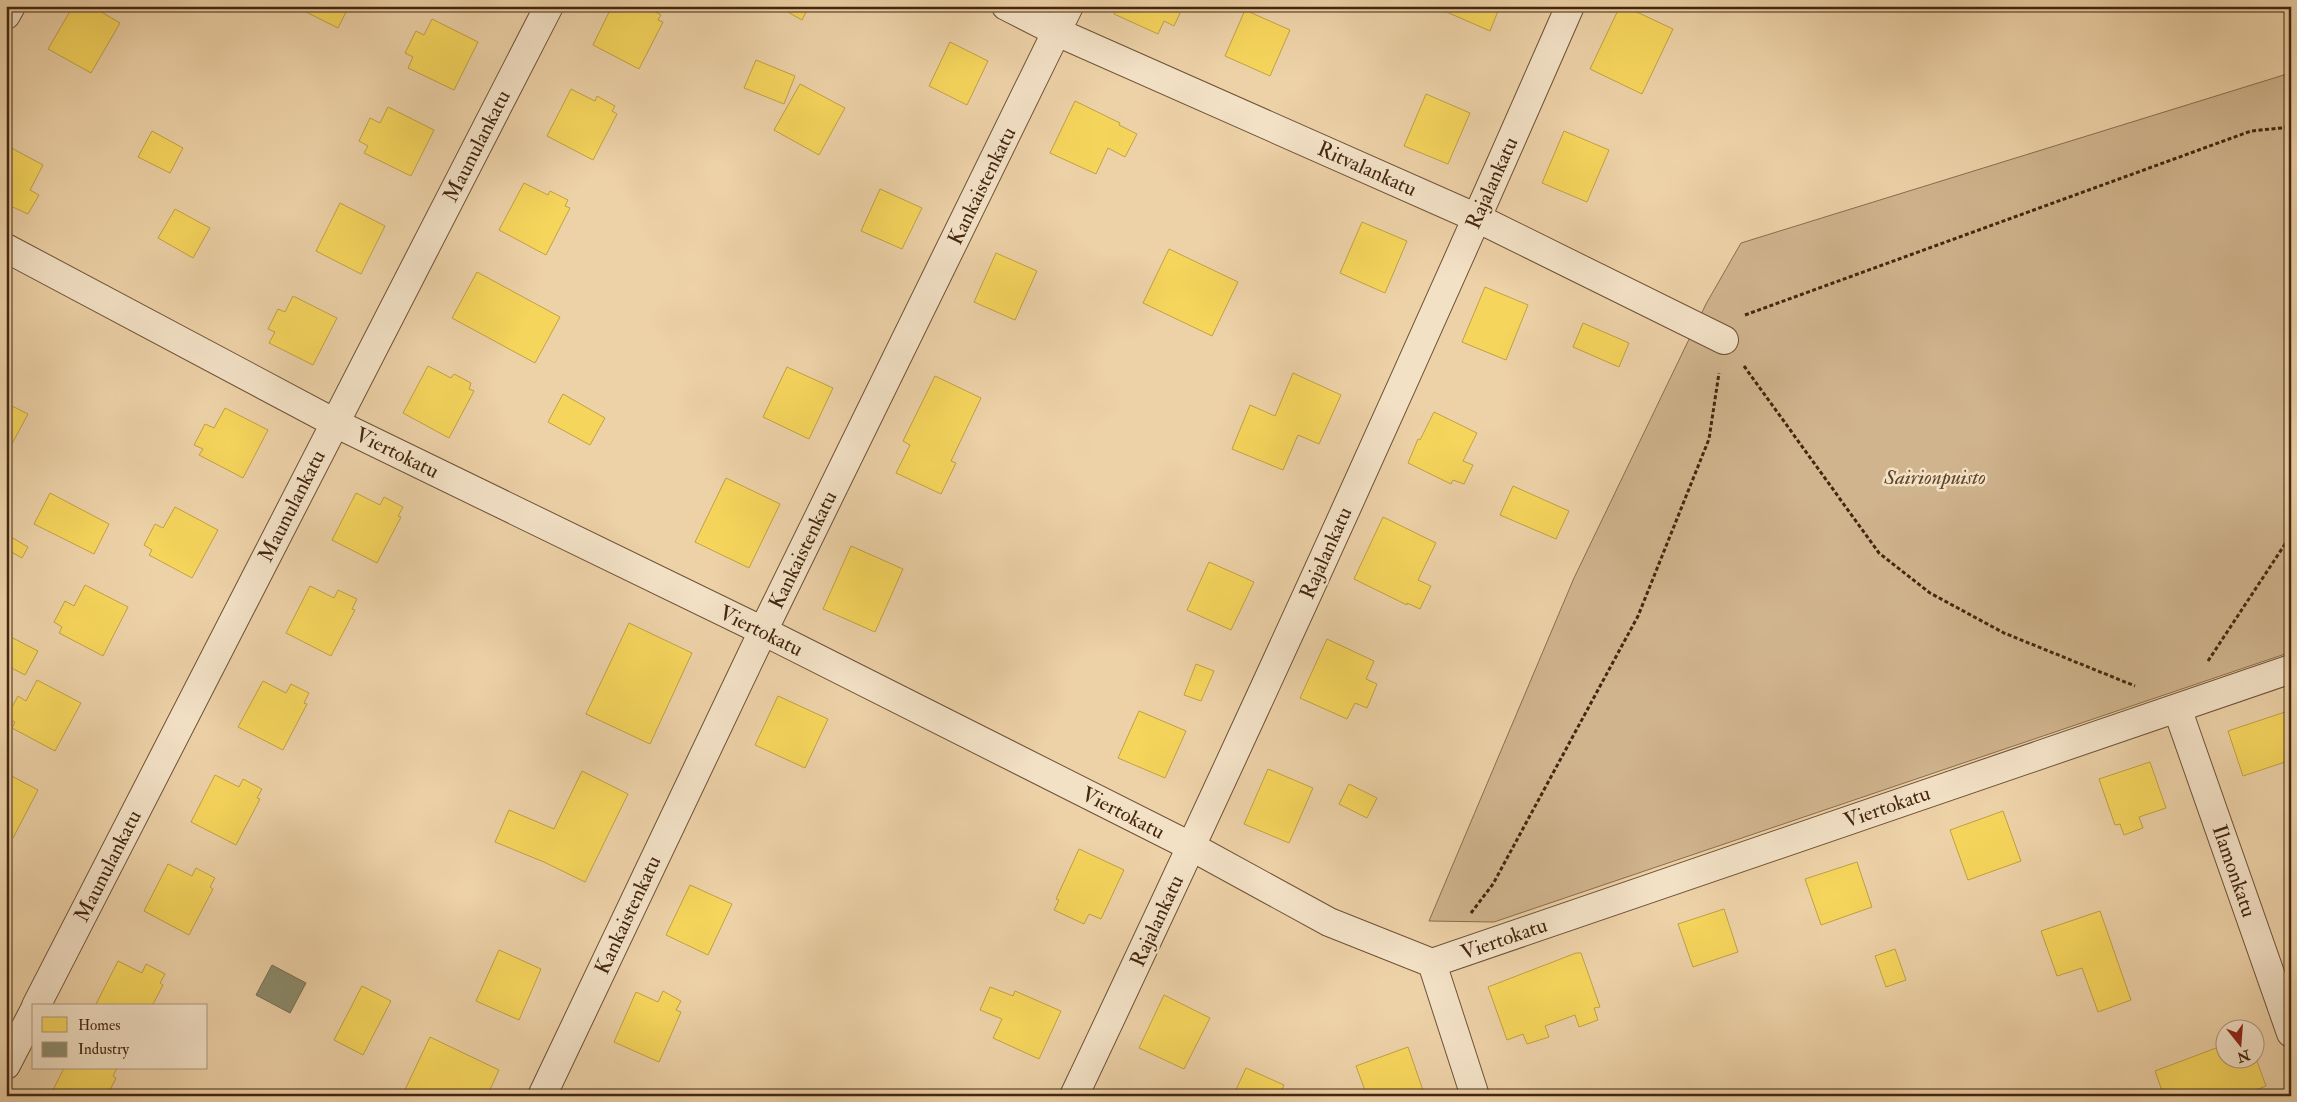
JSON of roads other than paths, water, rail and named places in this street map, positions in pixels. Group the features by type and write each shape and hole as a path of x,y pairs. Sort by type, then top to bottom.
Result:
{"street":[{"path":"6,15 11,6"},
{"name":"Maunulankatu","path":"37,1004 549,6"},
{"name":"Ritvalankatu","path":"1006,6 1057,32 1477,218 1724,340"},
{"name":"Kankaistenkatu","path":"542,1096 763,631 1069,6"},
{"name":"Rajalankatu","path":"1074,1096 1192,847 1477,218 1570,6"},
{"name":"Viertokatu","path":"6,248 335,423 763,631 1192,847 1329,922 1432,963 2291,670"},
{"name":"Ilamonkatu","path":"2177,708 2291,1033"},
{"path":"1432,963 1476,1096"},
{"path":"6,1065 32,1015"}],"park label":[{"name":"Sairionpuisto","path":"1935,477"}]}
